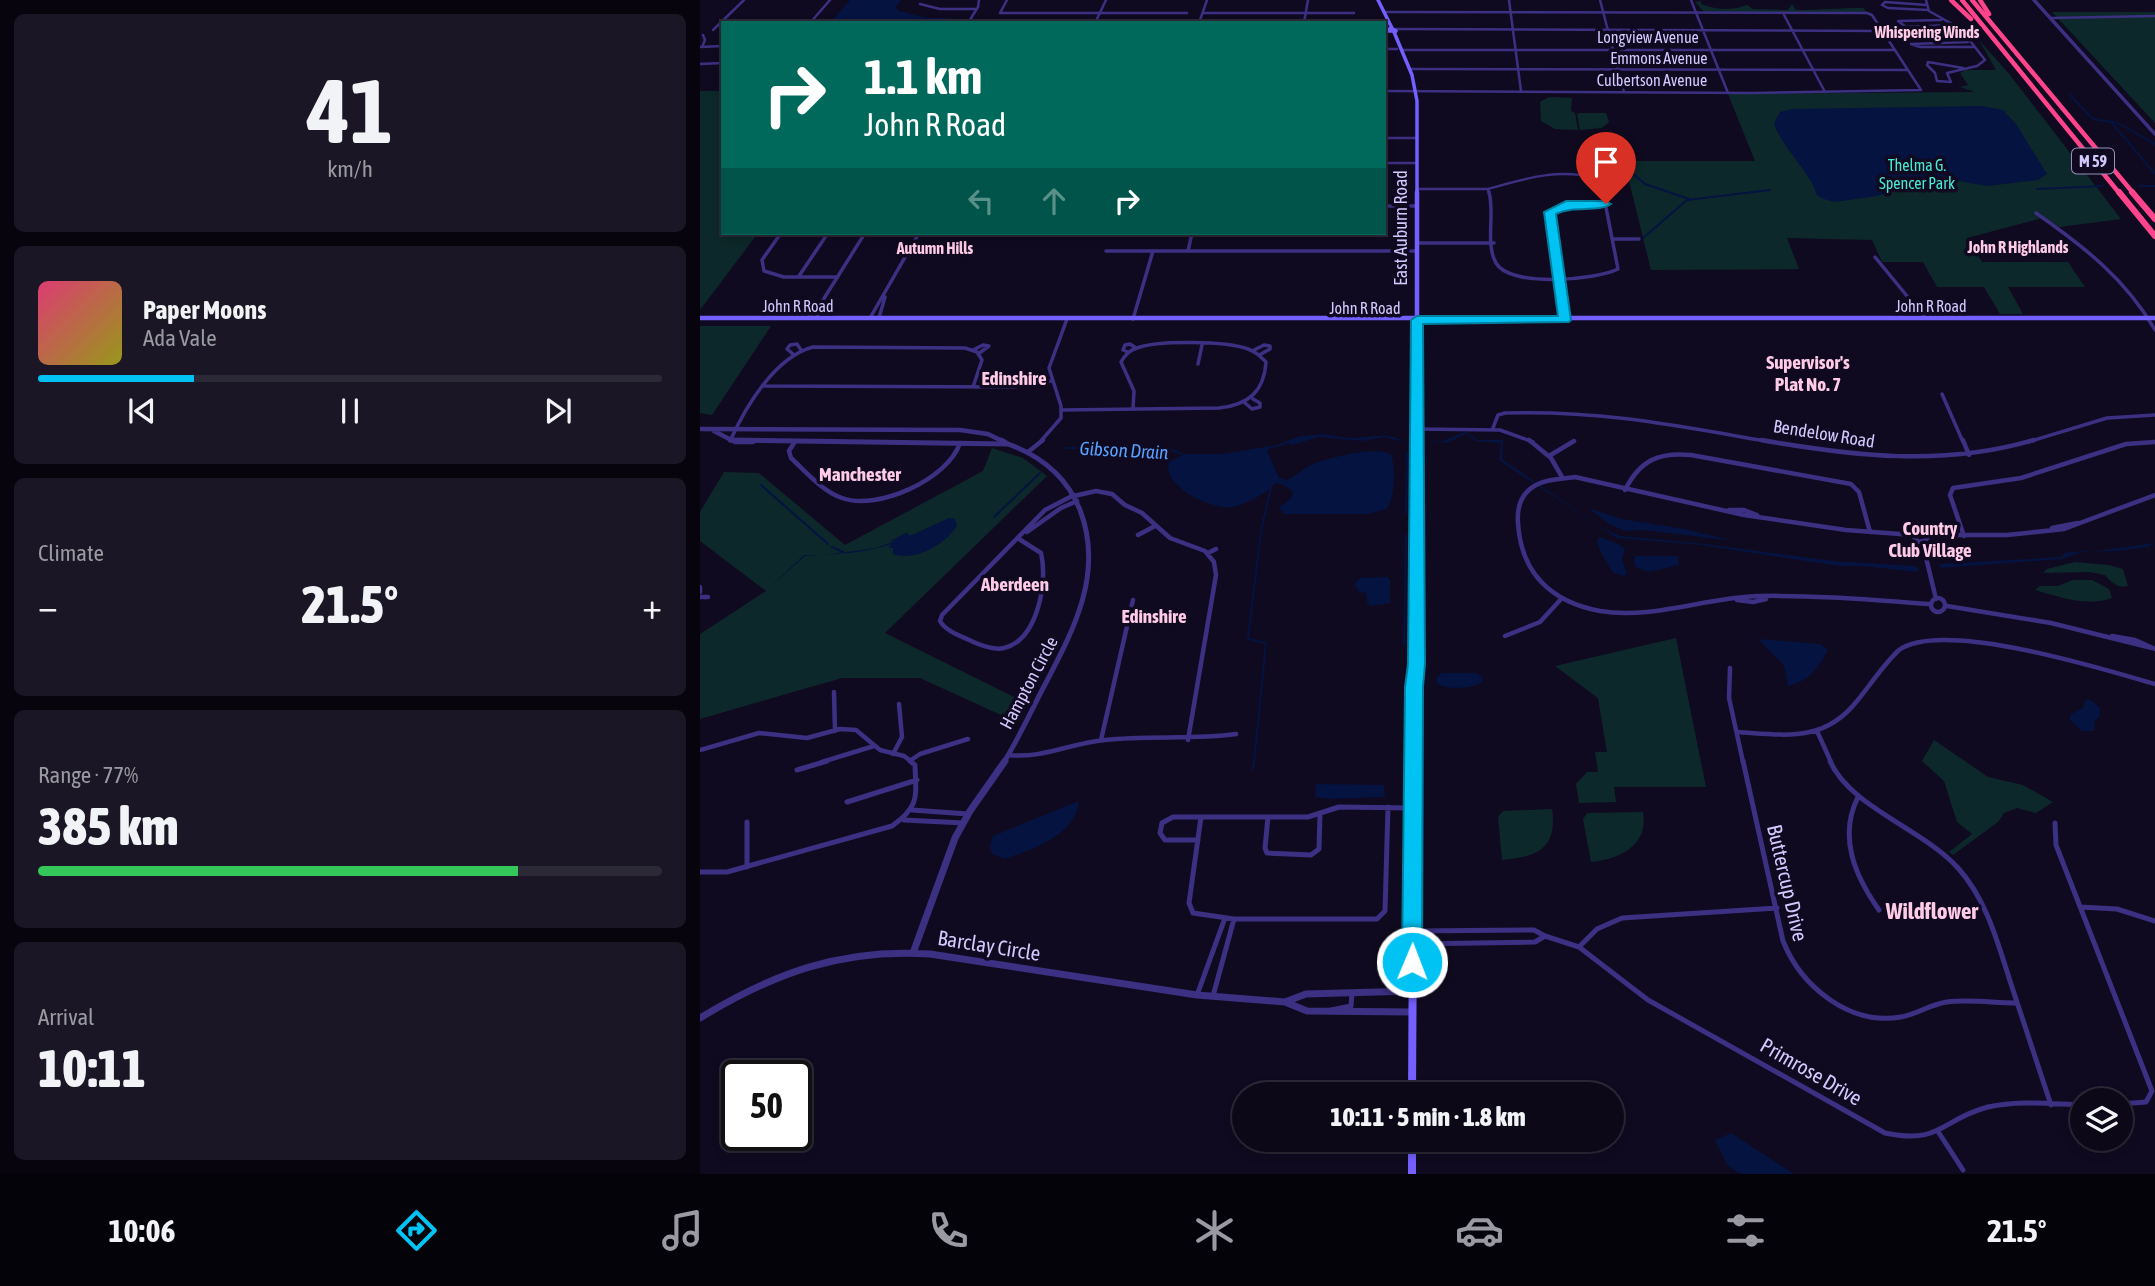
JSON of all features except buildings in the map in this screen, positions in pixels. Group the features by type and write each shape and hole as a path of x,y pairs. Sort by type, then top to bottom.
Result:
{"highway":[{"path":"1951,0 2012,62"},
{"name":"M 59","path":"1962,0 2155,236"},
{"name":"M 59","path":"1972,0 2155,219"},
{"path":"1980,0 2006,40"}],"main road":[{"name":"East Auburn Road","path":"1376,0 1384,12 1389,30 1411,77"},
{"name":"East Auburn Road","path":"1376,0 1385,21"},
{"name":"East Auburn Road","path":"1399,49 1416,91 1417,138 1417,664 1414,687 1412,1082"},
{"name":"John R Road","path":"700,318 2152,318"},
{"path":"1412,1152 1412,1174"}],"street":[{"path":"722,21 744,0"},
{"path":"812,21 830,0"},
{"path":"969,21 979,0"},
{"path":"1007,0 1000,13 1187,13"},
{"path":"1096,21 1106,0"},
{"path":"1200,21 1207,0"},
{"path":"1304,21 1308,0"},
{"path":"1510,0 1521,92"},
{"path":"1600,0 1624,92"},
{"path":"1691,0 1728,93"},
{"path":"1926,0 1928,7 1942,20 1963,31 1973,47 1983,55 1984,62 1947,74 1934,72"},
{"path":"2034,0 2155,134"},
{"path":"1898,3 1928,7 1888,8 1882,5 1898,3"},
{"path":"1898,3 1902,7"},
{"path":"920,4 940,9 977,9"},
{"path":"1384,12 1869,13 1908,70"},
{"path":"1203,13 1354,13"},
{"path":"1783,13 1825,92"},
{"path":"2052,19 2155,16"},
{"path":"1916,20 1922,25"},
{"path":"1942,20 1898,21 1904,26 1952,24"},
{"path":"713,30 721,22"},
{"path":"1389,30 1882,31"},
{"path":"701,47 705,40 703,35"},
{"path":"1934,42 1937,47"},
{"path":"1969,42 1911,44 1918,47 1973,47"},
{"path":"701,47 721,46"},
{"name":"Longview Avenue","path":"1386,49 1895,50"},
{"path":"1947,74 1950,83 1937,81 1928,62 1953,64 1963,68"},
{"path":"700,64 721,63"},
{"name":"Emmons Avenue","path":"1409,69 1908,70"},
{"name":"Culbertson Avenue","path":"1386,91 1920,91 1908,70"},
{"path":"1386,138 1417,138"},
{"path":"1386,163 1417,163"},
{"path":"1417,189 1488,189 1527,176 1585,176 1600,183 1619,265 1613,274 1600,277 1525,278 1507,273 1497,264 1488,189"},
{"path":"1565,320 1550,212 1566,204 1606,204"},
{"path":"1386,205 1417,205"},
{"path":"2036,213 2071,238 2109,271 2152,318 2155,330"},
{"path":"780,235 764,257 762,267 774,275 838,276"},
{"path":"799,276 827,235"},
{"path":"808,318 864,235"},
{"path":"870,318 918,235"},
{"path":"1188,251 1192,235"},
{"path":"1613,239 1639,239"},
{"path":"1417,243 1494,243"},
{"path":"910,249 949,249"},
{"path":"1106,251 1417,251"},
{"path":"1133,319 1153,251"},
{"path":"1875,257 1898,288 1926,318"},
{"path":"878,318 886,304 884,296"},
{"path":"816,318 822,300"},
{"path":"1028,452 1053,431 1059,422 1062,410 1049,368 1067,318"},
{"path":"793,354 787,349 790,345 797,344 802,350"},
{"path":"973,350 983,345 989,346 978,354"},
{"path":"1198,364 1202,345"},
{"path":"1062,410 1224,408 1253,399 1263,385 1266,365 1261,354 1238,345 1136,348 1128,352 1121,362 1134,391 1133,409"},
{"path":"1254,350 1264,345 1270,346 1270,349 1261,354"},
{"path":"730,441 777,365 802,350 828,346 951,346 973,350 978,354 982,365 973,387"},
{"path":"764,386 1020,387 1051,381"},
{"path":"1942,394 1969,455"},
{"path":"1245,403 1252,409 1260,407 1260,403 1253,399"},
{"name":"Bendelow Road","path":"1493,428 1498,415 1505,412 1588,411 1634,416 1874,456 1969,455 2021,444 2100,418 2123,414 2155,415"},
{"path":"1416,429 1493,428 1521,437 1549,456 1562,477"},
{"name":"Hampton Circle","path":"700,429 960,430 988,434 1028,452 1055,471 1075,498 1086,524 1090,546 1090,573 1085,599 1068,643 1008,755 963,823 913,953"},
{"name":"Hampton Circle","path":"714,431 730,441 1007,444"},
{"path":"1549,456 1574,441"},
{"path":"1964,536 1950,495 1953,488 2021,478 2132,442 2155,442"},
{"path":"794,443 790,456 800,466 837,496 863,501 891,495 939,471 951,461 960,443"},
{"path":"1625,490 1634,470 1647,461 1666,455 1691,455 1851,484 1859,492 1870,532"},
{"path":"1947,606 1945,610 1937,611 1929,604 1833,598 1767,598 1620,613 1588,608 1562,598 1541,584 1525,564 1519,545 1517,512 1522,497 1544,481 1562,477 1582,478 1625,490 1744,515 1913,535 1922,541 1936,599 1947,606 2033,620 2153,649"},
{"path":"1102,491 1106,484"},
{"path":"1019,539 1041,553 1045,567 1037,607 1021,640 1008,648 993,648 943,626 940,619 946,610 1045,510 1089,491 1112,494 1125,505 1142,513 1170,538 1197,546 1208,553 1214,562 1216,575 1188,740"},
{"path":"1913,535 1919,530 1929,535 1964,536 2064,529 2155,495"},
{"path":"1026,532 1037,527 1051,513 1075,498"},
{"path":"861,508 863,501"},
{"path":"1045,510 1051,513"},
{"path":"1138,535 1155,526"},
{"path":"1922,541 1927,540 1929,535"},
{"path":"1208,553 1216,549"},
{"path":"700,592 709,597"},
{"path":"1505,636 1540,622 1562,598"},
{"path":"1929,604 1936,599"},
{"path":"1101,740 1133,600"},
{"path":"1737,732 1817,731 1832,725 1843,716 1896,653 1909,644 1923,640 1952,640 2034,654 2155,684"},
{"name":"Buttercup Drive","path":"1731,668 1729,692 1737,732 1785,947 1796,969 1815,989 1850,1010 1868,1016 1894,1018 1947,1002 2017,1003"},
{"path":"834,692 835,730"},
{"path":"893,754 902,737 899,704"},
{"path":"700,750 760,733 807,738 835,730 856,730 874,746 911,760 915,765 917,780 917,798 912,810 892,826 747,867 720,873 700,872"},
{"path":"1817,731 1837,775 1858,797 1933,844 1966,877 1989,917 2051,1105"},
{"path":"1008,755 1042,756 1081,743 1101,740 1188,740 1236,734"},
{"path":"911,760 920,754 968,739"},
{"path":"797,770 874,746"},
{"path":"847,802 917,780"},
{"path":"1858,797 1849,813 1848,836 1860,879 1879,910"},
{"path":"1198,840 1165,840 1160,834 1162,823 1169,817 1308,817 1339,807 1413,808"},
{"path":"1201,817 1189,908 1192,913 1234,919 1380,918 1385,911 1388,807"},
{"path":"912,810 968,814"},
{"path":"940,822 943,813"},
{"path":"1268,817 1265,848 1267,853 1311,855 1319,849 1320,813"},
{"path":"903,819 963,823"},
{"path":"747,822 747,867"},
{"path":"2055,823 2056,845 2151,1095 2143,1104 2133,1104"},
{"path":"2080,907 2117,909 2155,921"},
{"path":"1579,947 1597,929 1622,918 1777,908"},
{"path":"1197,995 1225,918"},
{"path":"1213,997 1234,919"},
{"path":"1493,930 1493,943"},
{"name":"Primrose Drive","path":"1412,932 1534,930 1579,947 1648,1000 1866,1124 1905,1138 1921,1138 1939,1133 1986,1107 2070,1105"},
{"name":"Primrose Drive","path":"1412,944 1535,942 1545,936"},
{"name":"Barclay Circle","path":"700,1018 741,993 811,965 859,954 913,953 1197,995 1285,1002 1307,1011 1412,1012"},
{"name":"Barclay Circle","path":"1285,1002 1306,994 1412,992"},
{"path":"1327,1011 1351,1006 1352,993"},
{"path":"1939,1133 1963,1170"}],"green space":[{"path":"1701,1 1701,4 1724,9 1747,5 1753,9 1788,10 1792,4 1796,10 1863,8 1867,12 1704,12 1695,2"},
{"path":"2052,12 2155,12 2155,123"},
{"name":"Thelma G. Spencer Park","path":"1979,40 2010,75 2121,219 2059,227 2041,215 2039,219 1967,238 1982,262 2068,262 2085,287 2008,287 2023,314 2000,314 1984,287 1937,287 1923,262 1882,262 1872,240 1787,238 1799,269 1651,270 1624,161 1755,161 1728,94 1975,92 1960,87 1968,85 1960,73 1966,70 1996,70"},
{"path":"700,91 721,91 721,235 756,235 700,310"},
{"path":"1549,97 1572,98 1571,111 1575,113 1578,130 1555,129 1541,121 1540,102"},
{"path":"1606,113 1609,122 1602,128 1580,130 1577,114"},
{"path":"700,326 771,326 712,415 700,413"},
{"path":"992,448 1023,458 1047,476 885,633 1026,703 1016,722 920,678 842,678 700,719 700,634 766,591 700,541 700,512 724,472 759,473 845,545 983,471"},
{"path":"2075,562 2123,569 2128,586 2118,586 2105,575 2089,572 2043,573 2047,569"},
{"path":"2073,580 2092,580 2109,589 2112,598 2083,601 2035,590 2040,586 2058,586"},
{"path":"1676,638 1706,787 1614,787 1616,802 1579,803 1576,784 1587,772 1598,772 1595,752 1607,752 1598,698 1555,666"},
{"path":"1934,740 1988,777 2023,785 2053,802 2036,813 2017,808 2004,813 1998,822 1953,855 1949,852 1972,834 1957,822 1944,781 1922,761"},
{"path":"1552,809 1552,833 1548,842 1534,853 1502,860 1498,817 1503,811"},
{"path":"1643,812 1644,824 1637,842 1622,854 1591,862 1583,819 1587,813"}],"water":[{"path":"850,0 901,0 896,7 899,11 928,18 948,18 947,21 835,21 834,18"},
{"path":"1982,106 2003,110 2016,124 2047,174 2038,180 1987,186 1947,179 1918,182 1877,196 1834,202 1816,194 1810,179 1783,141 1774,123 1780,112 1792,109"},
{"path":"1465,432 1478,440 1503,440 1502,459 1599,526 1620,536 1705,544 1833,561 1915,566 1919,569 1916,572 1840,566 1701,545 1617,538 1503,463 1499,459 1501,443 1476,441 1466,434 1446,443 1429,441 1442,441"},
{"path":"1325,434 1351,438 1386,436 1403,442 1384,437 1362,441 1319,437 1289,446 1291,444 1288,443 1267,451 1279,478 1288,480 1311,465 1339,456 1384,452 1391,455 1394,475 1392,497 1387,509 1368,514 1284,514 1279,508 1291,498 1293,492 1276,483 1250,501 1224,507 1190,495 1173,480 1169,471 1169,462 1185,454 1222,454 1277,445 1300,436"},
{"path":"1588,508 1622,519 1685,529 1734,541 1644,530 1625,531 1611,525"},
{"path":"949,518 955,519 957,526 952,533 929,550 902,556 893,554 893,548 889,548 891,544 876,548 895,541 890,541 908,532 908,535 912,535"},
{"path":"1600,537 1625,549 1622,560 1627,574 1624,576 1613,573 1599,548 1597,540"},
{"path":"2155,543 2148,547 2094,552"},
{"path":"876,548 859,552 826,555"},
{"path":"2082,551 2089,552 2062,559 1941,568 1938,564 2061,557 2065,553"},
{"path":"804,555 821,555 805,556 769,588"},
{"path":"1636,556 1678,556 1679,565 1649,572 1636,567 1633,560"},
{"path":"1387,577 1390,580 1390,603 1371,606 1367,602 1366,593 1359,592 1354,584 1360,578"},
{"path":"1758,639 1821,644 1828,650 1812,673 1802,681 1788,686 1784,665"},
{"path":"1442,673 1477,673 1483,682 1467,687 1448,687 1437,684 1437,677"},
{"path":"2086,699 2100,708 2094,731 2082,731 2070,720 2071,714 2083,708"},
{"path":"1316,784 1384,785 1385,797 1315,797"},
{"path":"1079,802 1076,814 1061,833 1050,840 1004,859 992,854 990,846 993,836"},
{"path":"1731,1133 1794,1174 1741,1174 1728,1166 1715,1140"}],"waterway":[{"path":"2069,94 2093,119 2118,123 2155,144"},
{"path":"2111,122 2155,174"},
{"path":"1625,167 1645,184 1689,199"},
{"path":"2037,189 2103,186"},
{"path":"2138,186 2155,186"},
{"path":"1643,238 1687,200 1770,190"},
{"name":"Gibson Drain","path":"1066,448 1166,448 1182,454"},
{"path":"1406,513 1407,453"},
{"name":"Gibson Drain","path":"994,517 1040,473"},
{"path":"761,485 828,544"},
{"path":"1254,762 1266,643 1248,639 1261,531 1271,488"},
{"path":"1404,644 1406,535"},
{"path":"832,547 843,552"},
{"path":"1253,769 1254,761"}],"district":[{"name":"Whispering Winds","path":"1927,32"},
{"name":"John R Highlands","path":"2018,247"},
{"name":"Autumn Hills","path":"935,248"},
{"name":"Supervisor's Plat No. 7","path":"1808,373"},
{"name":"Edinshire","path":"1014,378"},
{"name":"Manchester","path":"860,474"},
{"name":"Country Club Village","path":"1930,539"},
{"name":"Aberdeen","path":"1015,584"},
{"name":"Edinshire","path":"1154,616"},
{"name":"Wildflower","path":"1932,911"}],"route":[{"path":"1412,962 1414,687 1417,664 1417,320 1565,320 1550,212 1566,204 1606,204"}]}
